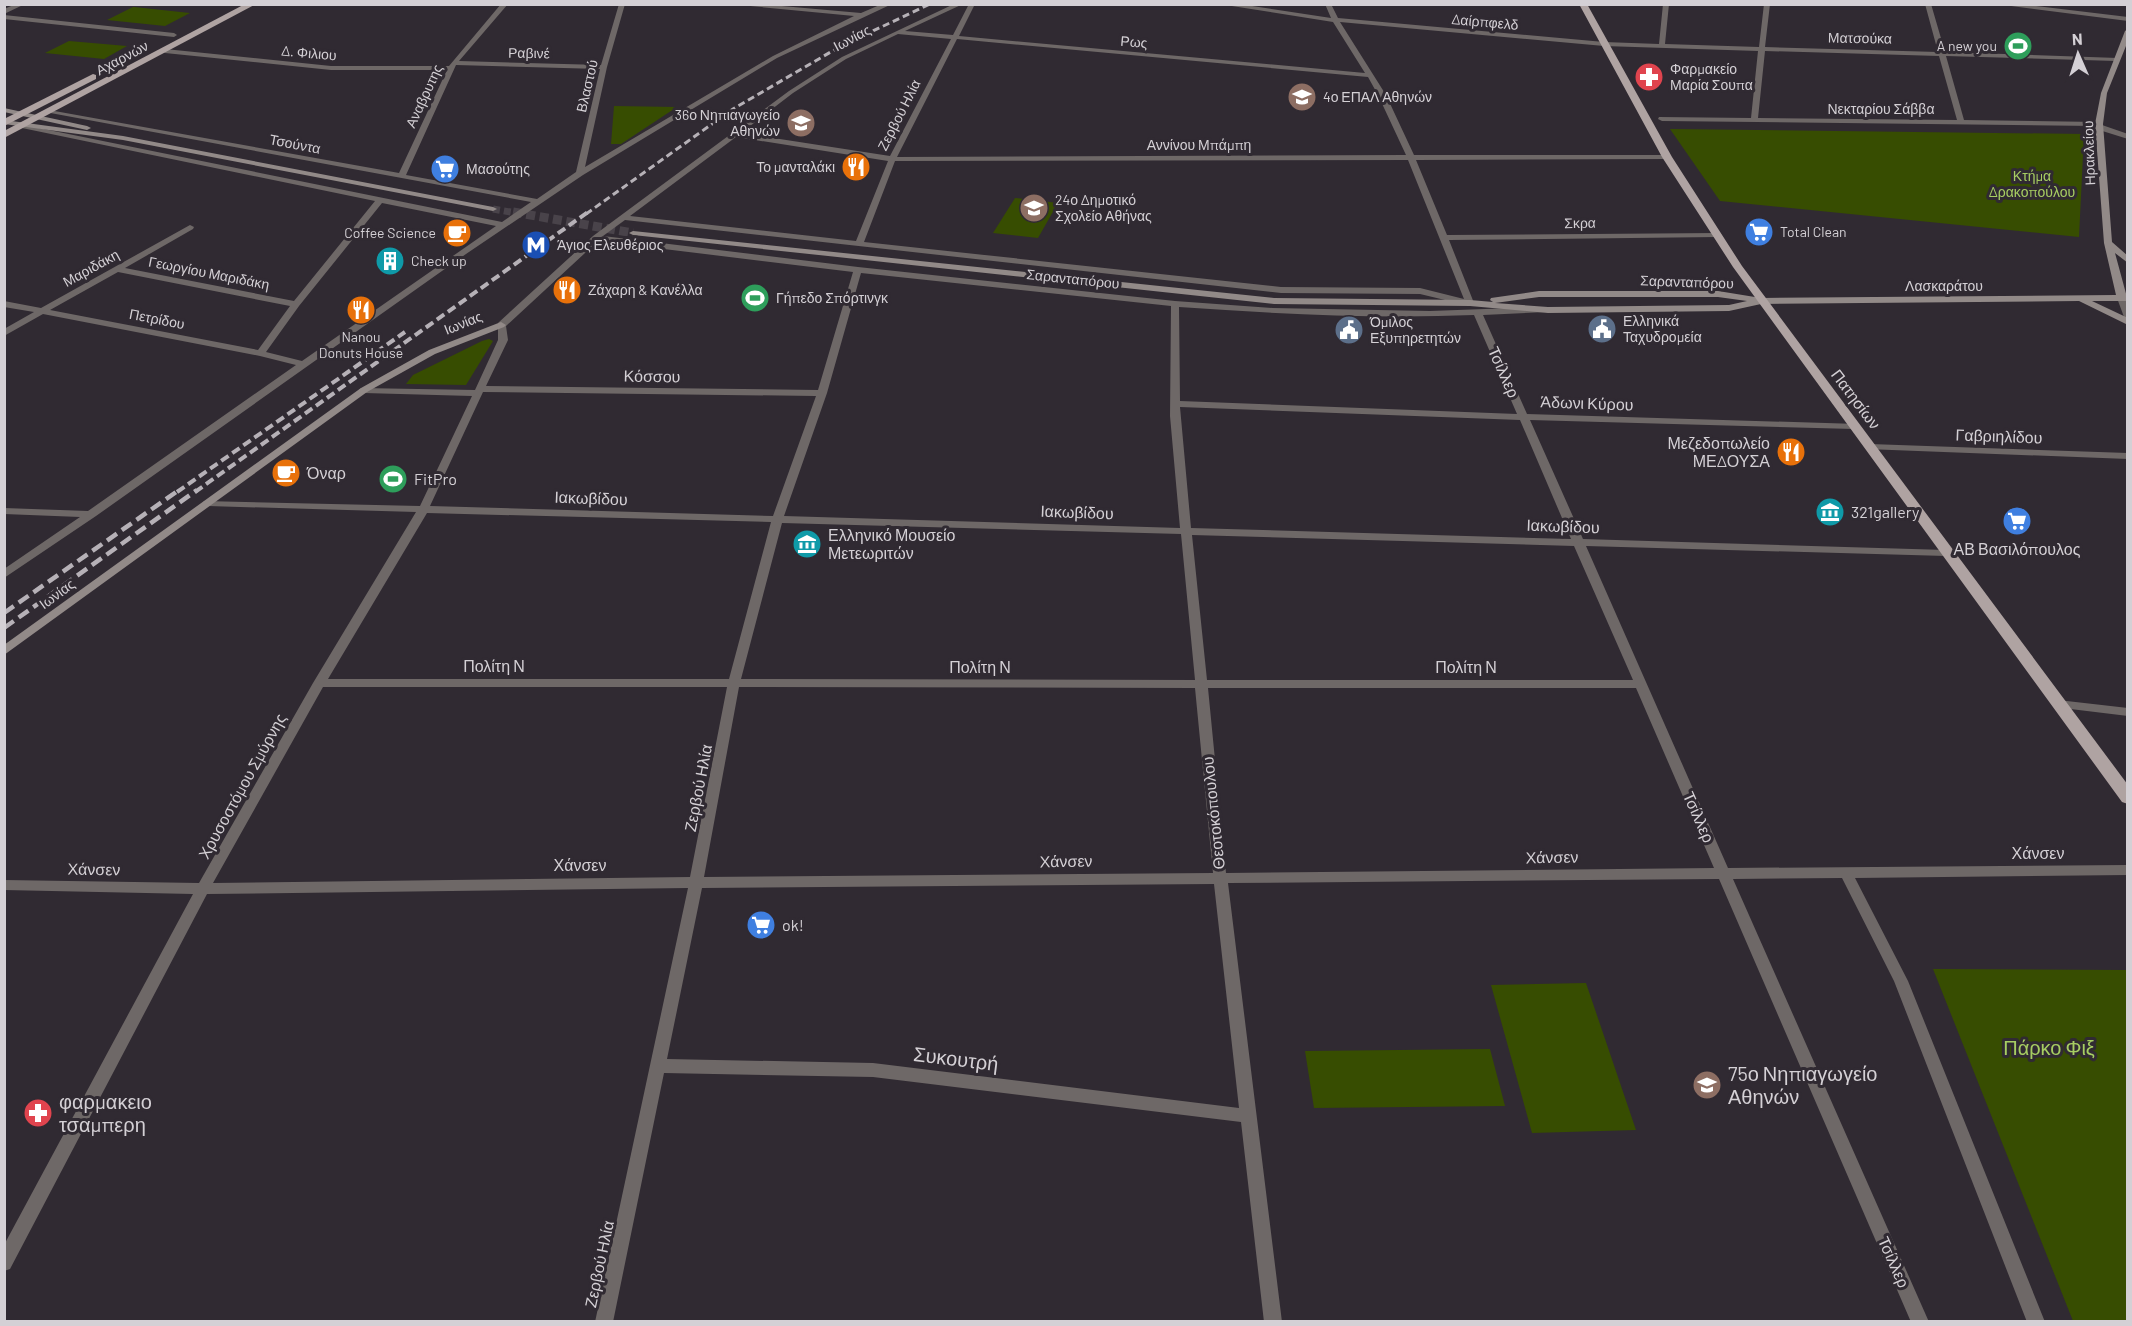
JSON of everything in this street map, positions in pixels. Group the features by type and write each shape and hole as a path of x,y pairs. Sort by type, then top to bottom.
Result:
{"main road":[{"name":"Αχαρνών","path":"5,122 234,4"},
{"name":"Αχαρνών","path":"4,135 252,4"},
{"name":"Πατησίων","path":"1583,4 1667,157 1761,301 2127,798"}],"street":[{"path":"4,12 22,4"},
{"name":"Αναβρυτης","path":"401,177 452,65 505,4"},
{"name":"Βλαστού","path":"580,173 604,66 622,4"},
{"path":"732,4 862,15"},
{"name":"Ιωνίας","path":"4,575 580,173 775,57 889,4"},
{"name":"Ιωνίας","path":"4,651 364,390 432,352 501,325 596,238 791,92 844,58 960,4"},
{"name":"Ζερβού Ηλία","path":"860,242 892,159 972,4"},
{"name":"Δαίρπφελδ","path":"1222,4 1335,20 1604,44"},
{"path":"1328,4 1335,20 1370,75 1412,158 1470,303"},
{"path":"1662,45 1666,4"},
{"path":"1754,120 1767,4"},
{"path":"1928,4 1960,121"},
{"path":"1999,4 2127,19"},
{"path":"4,17 174,35"},
{"name":"Ηρακλείου","path":"2127,31 2104,93 2099,125 2108,243 2127,316"},
{"name":"Ρως","path":"897,32 1370,75"},
{"name":"Ματσούκα","path":"1604,44 1941,52 2116,59"},
{"name":"Δ. Φιλιου","path":"165,51 331,68 452,65"},
{"name":"Ραβινέ","path":"452,65 604,66"},
{"name":"Τσούντα","path":"4,110 45,114 537,201"},
{"name":"Τσούντα","path":"45,114 123,138"},
{"name":"Νεκταρίου Σάββα","path":"1662,119 1960,121 2099,125 2127,137"},
{"name":"Τσούντα","path":"5,122 503,225"},
{"name":"Τσούντα","path":"22,126 123,138 494,209"},
{"name":"Αννίνου Μπάμπη","path":"733,134 892,159 1667,157"},
{"path":"260,353 296,304 380,200"},
{"name":"Σαρανταπόρου","path":"624,218 860,242 1270,289 1333,292 1420,291 1470,303 1551,294 1718,294 1761,301"},
{"name":"Μαριδάκη","path":"4,333 190,227"},
{"name":"Σαρανταπόρου","path":"633,233 1274,301 1470,303 1548,310"},
{"name":"Σκρα","path":"1443,238 1718,235"},
{"name":"Σαρανταπόρου","path":"596,238 858,270 1175,304 1273,311 1430,314 1729,308 1761,301"},
{"path":"2108,243 2127,261"},
{"name":"Γεωργίου Μαριδάκη","path":"118,269 296,304"},
{"name":"Ζερβού Ηλία","path":"604,1322 696,883 734,683 777,520 822,393 858,270"},
{"path":"2067,298 2090,303 2127,322"},
{"name":"Λασκαράτου","path":"1761,301 2124,298"},
{"name":"Πετρίδου","path":"4,304 260,353 304,364"},
{"name":"Θεοτοκόπουλου","path":"1175,304 1175,404 1186,531 1220,878 1273,1322"},
{"name":"Τσίλλερ","path":"1478,313 1920,1322"},
{"name":"Χρυσοστόμου Σμύρνης","path":"4,1263 203,889 319,683 423,510 503,340 501,325"},
{"name":"Κόσσου","path":"364,390 822,393"},
{"name":"Άδωνι Κύρου","path":"1175,404 1854,426"},
{"name":"Γαβριηλίδου","path":"1870,447 2127,456"},
{"name":"Ιακωβίδου","path":"208,503 1946,553"},
{"path":"4,511 92,514"},
{"name":"Πολίτη Ν","path":"319,683 1641,684"},
{"path":"2058,704 2127,712"},
{"name":"Χάνσεν","path":"4,885 203,889 2127,870"},
{"path":"1846,873 1900,981 2036,1322"},
{"name":"Συκουτρή","path":"658,1066 873,1070 1248,1116"}],"green space":[{"path":"133,7 190,13 165,26 107,20"},
{"path":"69,41 127,46 104,59 45,53"},
{"path":"614,106 677,107 621,144 611,144"},
{"name":"Κτήμα Δρακοπούλου","path":"1670,129 2084,134 2079,237 1720,201"},
{"path":"1015,198 1058,203 1038,238 993,233"},
{"path":"489,339 493,341 466,385 406,384 413,375"},
{"name":"Πάρκο Φιξ","path":"1933,969 2127,970 2127,1321 2073,1321"},
{"path":"1586,983 1636,1130 1532,1133 1491,985"},
{"path":"1490,1049 1505,1106 1314,1108 1305,1051"}],"tunnel":[{"path":"493,209 522,214"},
{"path":"513,212 633,233"}],"railway":[{"path":"586,214 733,109 841,46 930,4"},
{"path":"195,492 588,212"},
{"path":"177,492 405,332"},
{"path":"4,613 179,490"},
{"path":"4,628 197,490"}],"place":[{"name":"A new you","path":"2018,46"},
{"name":"Φαρμακείο Μαρία Σουπα","path":"1649,77"},
{"name":"4ο ΕΠΑΛ Αθηνών","path":"1302,97"},
{"name":"36ο Νηπιαγωγείο Αθηνών","path":"801,123"},
{"name":"Το μανταλάκι","path":"856,167"},
{"name":"Μασούτης","path":"445,169"},
{"name":"24ο Δημοτικό Σχολείο Αθήνας","path":"1034,208"},
{"name":"Total Clean","path":"1759,232"},
{"name":"Coffee Science","path":"457,233"},
{"name":"Άγιος Ελευθέριος","path":"536,245"},
{"name":"Check up","path":"390,261"},
{"name":"Ζάχαρη & Κανέλλα","path":"567,290"},
{"name":"Γήπεδο Σπόρτινγκ","path":"755,298"},
{"name":"Nanou Donuts House","path":"361,310"},
{"name":"Ελληνικά Ταχυδρομεία","path":"1602,329"},
{"name":"Όμιλος Εξυπηρετητών","path":"1349,330"},
{"name":"Μεζεδοπωλείο ΜΕΔΟΥΣΑ","path":"1791,452"},
{"name":"Όναρ","path":"286,473"},
{"name":"FitPro","path":"393,479"},
{"name":"321gallery","path":"1830,512"},
{"name":"ΑΒ Βασιλόπουλος","path":"2017,521"},
{"name":"Ελληνικό Μουσείο Μετεωριτών","path":"807,544"},
{"name":"ok!","path":"761,925"},
{"name":"75ο Νηπιαγωγείο Αθηνών","path":"1707,1085"},
{"name":"φαρμακειο τσαμπερη","path":"38,1113"}]}
